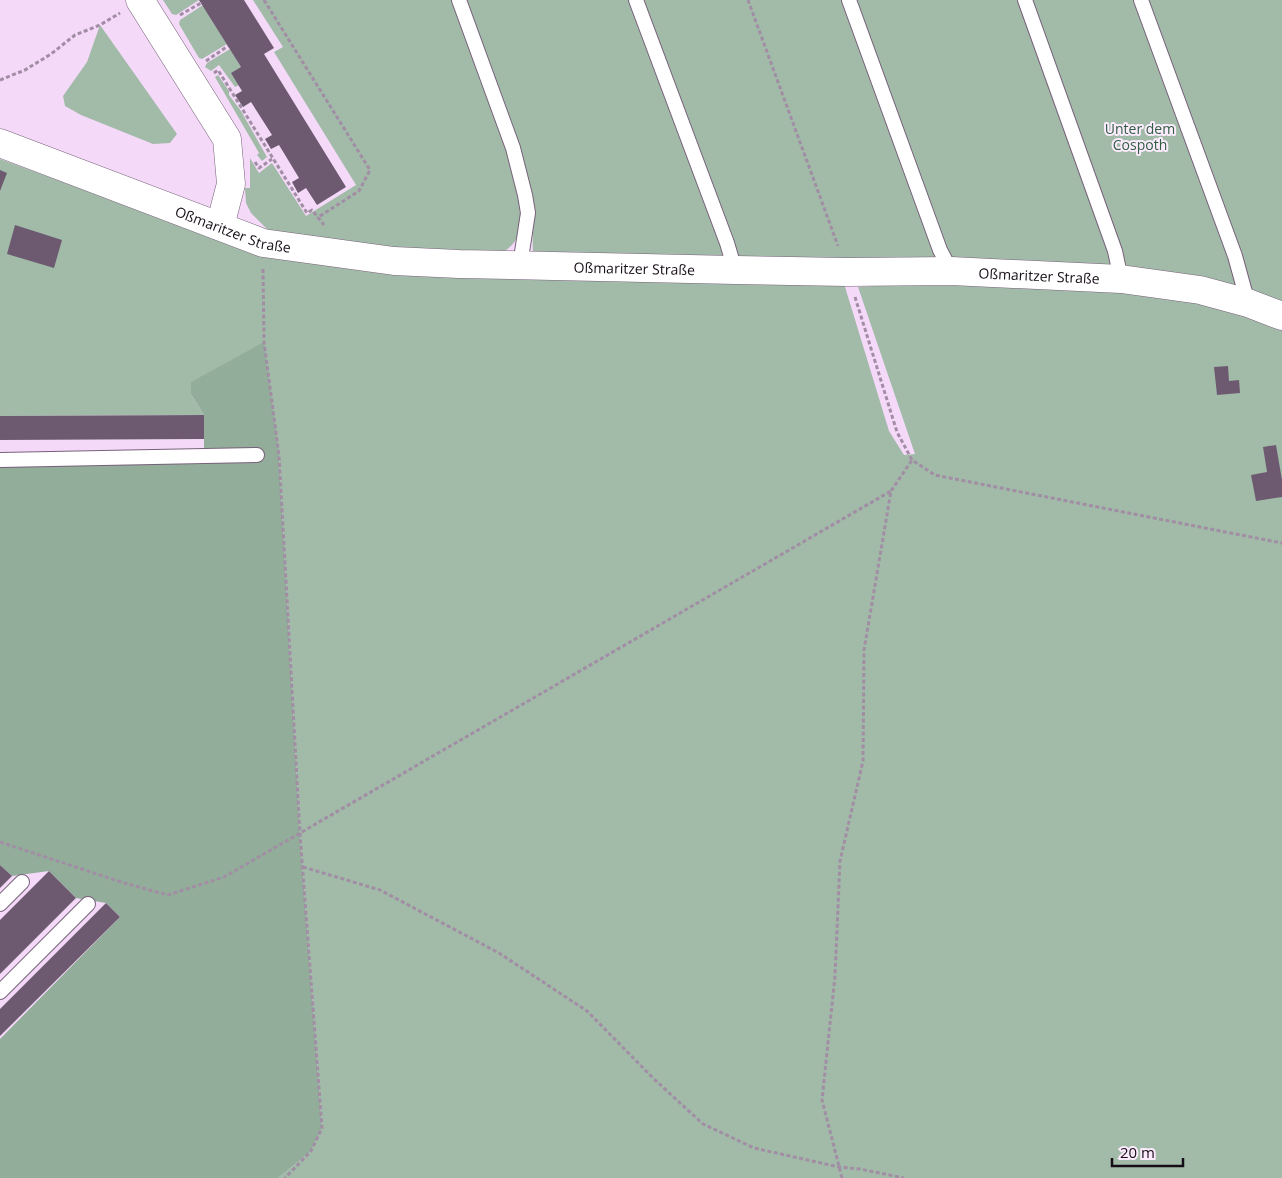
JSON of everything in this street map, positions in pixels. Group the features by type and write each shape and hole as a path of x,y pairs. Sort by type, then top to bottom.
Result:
{"street":[{"path":"140,0 227,138 231,184 220,226"},
{"name":"Oßmaritzer Straße","path":"0,143 263,243 354,256 422,262 520,265 847,272 951,271 1121,279 1200,290 1248,302 1282,316"}],"lane":[{"path":"459,0 513,148 526,195 528,213 520,265"},
{"path":"636,0 727,243 735,270"},
{"path":"848,0 940,250 951,271"},
{"path":"1025,0 1115,251 1121,279"},
{"path":"1141,0 1235,256 1248,302"},
{"path":"0,460 257,455"},
{"path":"0,904 22,882"},
{"path":"0,992 88,904"}],"path":[{"path":"264,0 370,170 359,190 317,218"},
{"path":"748,0 847,272 897,432 912,460 935,475 1282,543"},
{"path":"179,16 201,3"},
{"path":"0,80 25,70 51,54 75,35 100,25"},
{"path":"200,65 228,46"},
{"path":"207,78 218,70 307,213 312,210 317,218 354,256"},
{"path":"254,159 259,168 272,158"},
{"path":"263,243 264,342 279,455 300,834 322,1128 311,1151 285,1178"},
{"path":"842,1178 822,1100 835,976 840,861 863,761 864,650 891,492 912,460"},
{"path":"0,842 124,883 168,895 224,878 891,492"},
{"path":"303,866 380,890 499,954 587,1011 654,1079 703,1124 754,1148 839,1167 860,1169 904,1178"}],"green space":[{"path":"163,0 199,0 176,15 172,14"},
{"name":"Unter dem Cospoth","path":"253,0 1282,0 1282,308 1252,297 533,261 532,194 508,147 521,204 521,219 519,233 513,244 502,252 383,248 290,235 267,229 251,213 246,203 245,188 250,188 250,158 259,173 272,163 306,216 356,185 274,52 283,47"},
{"path":"203,5 227,44 202,59 199,58 179,24 180,20"},
{"path":"100,25 177,134 170,143 153,144 81,115 65,106 63,96 87,62"},
{"path":"230,49 241,67 239,85 235,87 219,65 211,71 205,67 207,63"},
{"path":"218,75 267,157 262,161 215,77"},
{"path":"0,159 263,255 842,277 889,431 904,455 915,454 858,287 970,280 1118,287 1257,313 1282,322 1282,1178 278,1178 311,1151 322,1128 300,834 279,455 191,394 204,415 0,416"},
{"path":"264,342 279,455 300,834 322,1128 311,1151 278,1178 0,1178 0,1039 120,917 106,903 76,898 49,871 12,876 0,865 0,462 204,456 204,415 191,394 191,382"}],"building":[{"path":"199,0 244,0 274,48 264,54 346,187 317,205 306,188 298,193 292,182 299,178 279,145 271,149 265,139 272,135 251,102 243,107 235,95 242,91 231,73 241,67"},
{"path":"0,170 7,173 0,191"},
{"path":"15,225 62,240 54,268 7,254"},
{"path":"1228,366 1229,381 1239,380 1240,393 1217,395 1214,367"},
{"path":"204,415 204,439 0,440 0,416"},
{"path":"1276,445 1282,480 1282,497 1256,501 1251,475 1267,472 1263,447"},
{"path":"0,865 12,876 0,888"},
{"path":"49,871 76,898 0,974 0,920"},
{"path":"106,903 120,917 0,1036 0,1009"}]}
